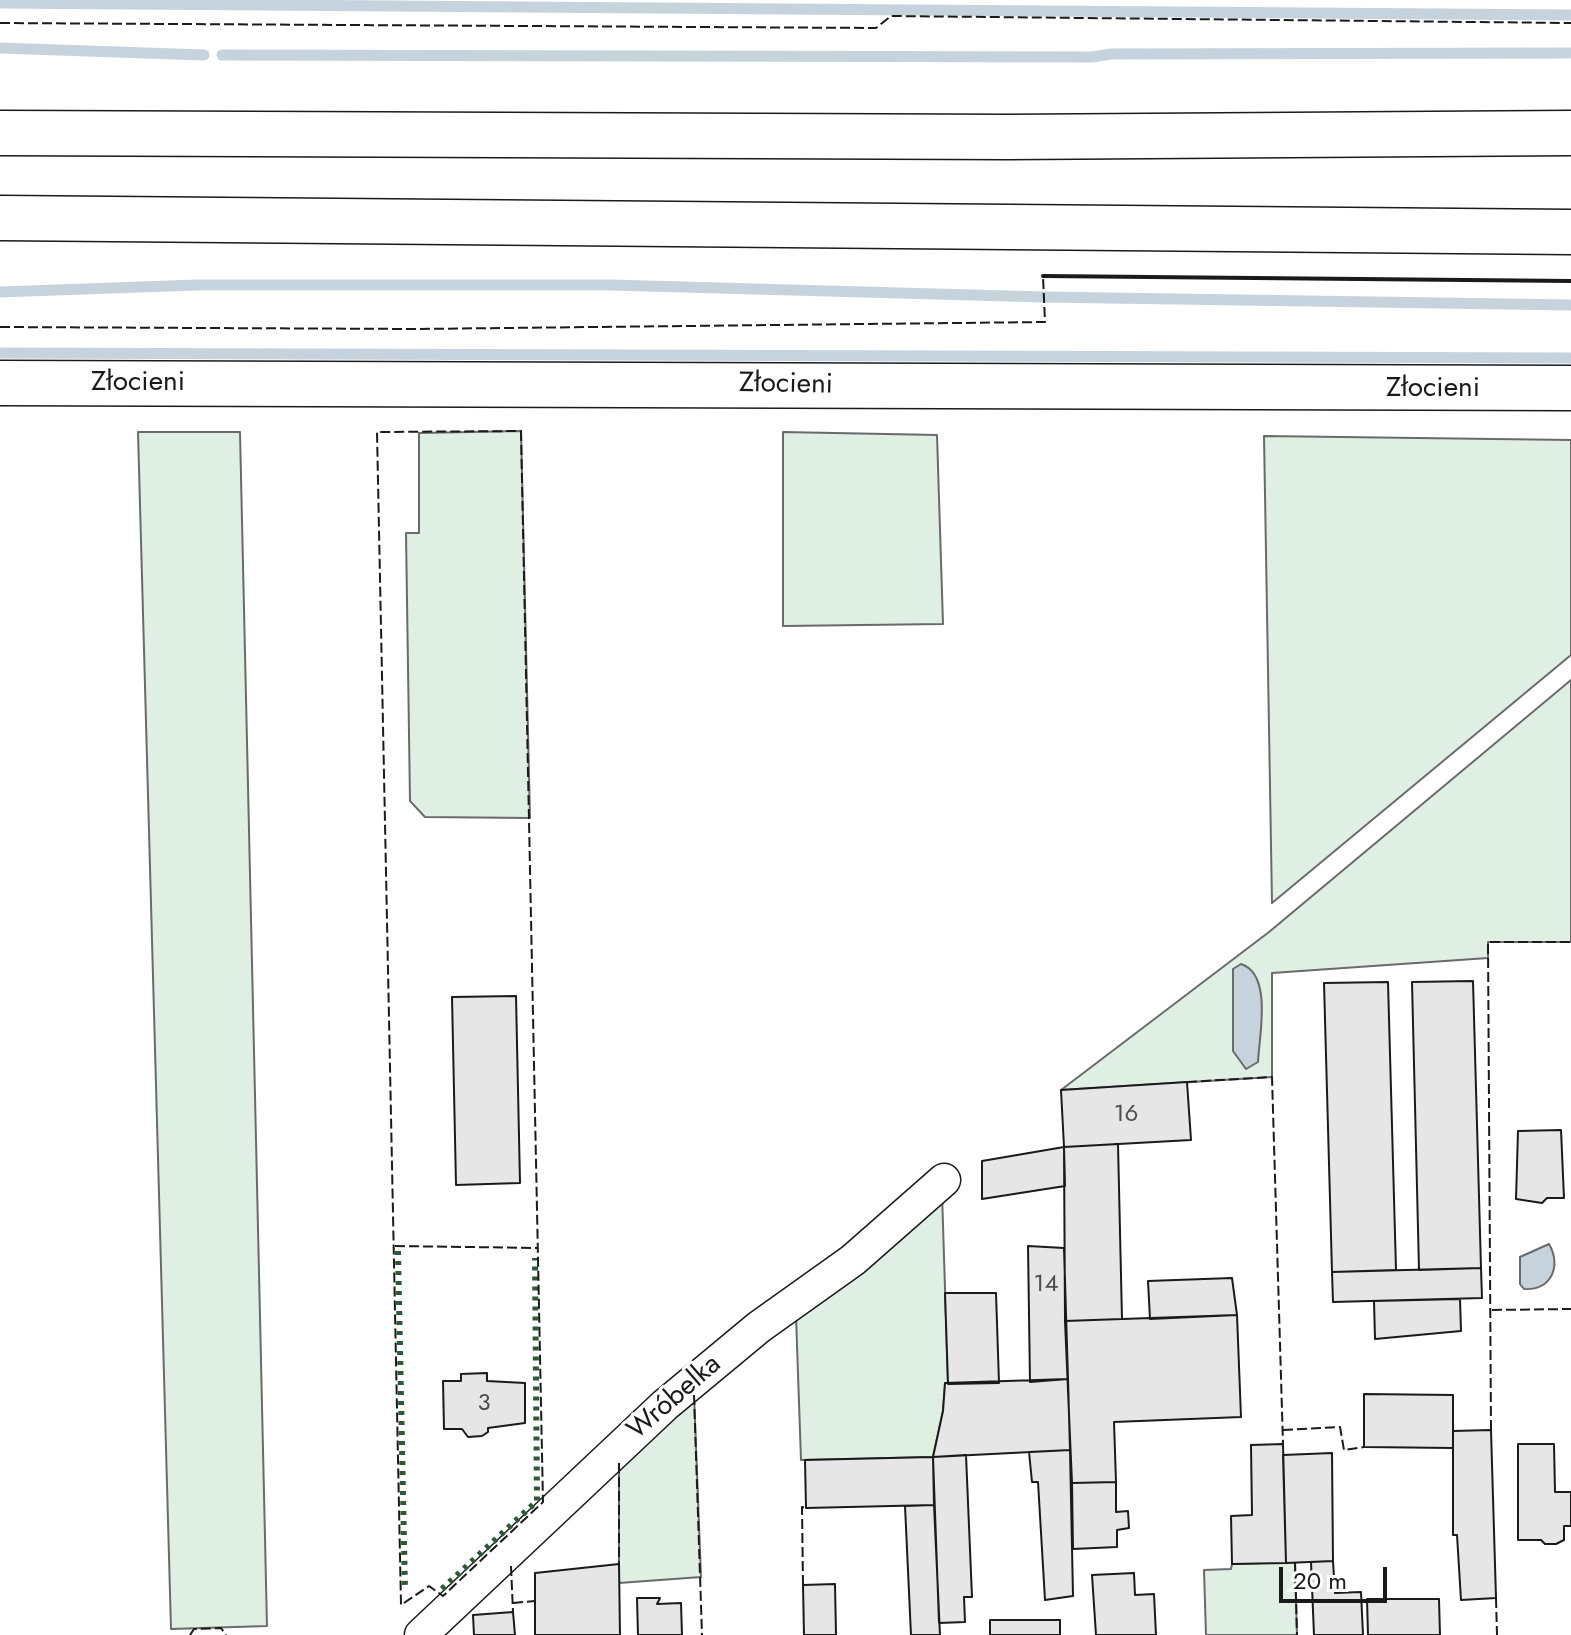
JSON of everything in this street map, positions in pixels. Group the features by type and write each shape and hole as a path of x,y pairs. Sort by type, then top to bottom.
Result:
{"main road":[{"path":"0,133 1023,137 1571,133"},
{"path":"0,218 1571,232"},
{"name":"Złocieni","path":"0,383 1571,388"}],"street":[{"name":"Wróbelka","path":"421,1635 697,1378 759,1327 853,1260 944,1180"}],"green space":[{"path":"521,431 530,818 425,817 410,801 406,533 419,533 419,433"},
{"path":"138,432 240,432 267,1626 171,1629"},
{"path":"783,432 937,435 943,624 783,626"},
{"path":"1264,436 1571,440 1571,655 1272,903"},
{"path":"1571,680 1571,942 1488,942 1488,958 1272,973 1272,1077 1061,1090 1269,932"},
{"path":"942,1193 948,1384 945,1384 943,1411 933,1457 801,1460 796,1316"},
{"path":"694,1394 701,1577 619,1583 619,1462"},
{"path":"1295,1562 1297,1635 1206,1635 1204,1570 1231,1569 1232,1564"}],"shaded area":[{"path":"1241,964 1251,970 1257,980 1262,1007 1258,1062 1246,1069 1233,1051 1233,969"},
{"path":"1549,1244 1554,1261 1552,1276 1541,1286 1524,1289 1520,1284 1520,1257"}],"building":[{"path":"1473,981 1481,1268 1419,1270 1412,982"},
{"path":"1388,982 1396,1270 1332,1272 1324,983"},
{"path":"516,996 520,1183 456,1185 452,997"},
{"path":"1187,1082 1191,1140 1064,1147 1061,1090"},
{"path":"1561,1130 1564,1198 1547,1198 1542,1203 1516,1199 1518,1131"},
{"path":"1118,1144 1122,1319 1065,1321 1064,1147"},
{"path":"1064,1147 1065,1186 982,1199 982,1161"},
{"path":"1028,1246 1064,1248 1068,1379 1030,1382"},
{"path":"1481,1268 1482,1298 1333,1302 1332,1272"},
{"path":"1232,1278 1237,1315 1150,1319 1148,1281"},
{"path":"945,1293 996,1293 999,1383 948,1384"},
{"path":"1460,1299 1461,1331 1375,1339 1374,1301"},
{"path":"1237,1315 1241,1417 1114,1422 1116,1482 1072,1483 1065,1321"},
{"path":"487,1373 487,1381 525,1383 525,1423 488,1428 482,1436 468,1437 462,1429 444,1429 443,1381 461,1381 461,1374"},
{"path":"1068,1379 1070,1450 933,1457 943,1411 945,1383"},
{"path":"1364,1394 1453,1395 1453,1448 1364,1447"},
{"path":"1491,1430 1496,1598 1461,1600 1457,1535 1453,1535 1453,1431"},
{"path":"1283,1444 1286,1563 1232,1564 1231,1516 1252,1515 1251,1445"},
{"path":"1518,1444 1554,1444 1555,1492 1571,1492 1571,1526 1564,1526 1564,1540 1556,1544 1545,1544 1541,1540 1518,1540"},
{"path":"1070,1450 1073,1596 1045,1600 1038,1482 1032,1482 1029,1452"},
{"path":"1332,1453 1333,1561 1286,1563 1283,1455"},
{"path":"966,1455 972,1597 964,1597 965,1622 939,1623 933,1457"},
{"path":"933,1457 934,1505 806,1508 805,1460"},
{"path":"1116,1482 1116,1512 1128,1511 1129,1528 1117,1530 1117,1547 1073,1549 1072,1483"},
{"path":"934,1505 940,1635 911,1635 905,1506"},
{"path":"1333,1561 1335,1593 1361,1592 1363,1635 1314,1635 1311,1562"},
{"path":"619,1564 620,1635 535,1635 535,1573"},
{"path":"1134,1573 1135,1595 1154,1594 1156,1635 1096,1635 1092,1575"},
{"path":"835,1584 836,1635 804,1635 803,1585"},
{"path":"637,1598 660,1598 657,1604 681,1603 682,1635 638,1635"},
{"path":"1367,1599 1439,1599 1440,1635 1368,1635"},
{"path":"513,1612 515,1635 474,1635 473,1615"},
{"path":"990,1620 1060,1620 1060,1635 990,1635"}],"waterway":[{"path":"0,3 1571,15"},
{"path":"0,48 204,55"},
{"path":"222,55 1092,57 1111,54 1571,53"},
{"path":"0,292 197,285 611,285 1044,297 1571,305"},
{"path":"0,353 1571,358"}],"hedge":[{"path":"398,1251 405,1590"},
{"path":"442,1589 537,1501 535,1258"}],"fence":[{"path":"0,23 876,28 891,16 1571,23"},
{"path":"0,327 415,329 1045,322 1043,276"},
{"path":"521,431 543,1502 443,1596 429,1586 401,1605 377,432 521,431"},
{"path":"1491,1430 1488,942 1571,942"},
{"path":"1187,1082 1272,1077 1283,1444"},
{"path":"395,1246 538,1248"},
{"path":"1492,1310 1571,1309"},
{"path":"694,1395 702,1635"},
{"path":"1283,1430 1340,1427 1344,1450 1364,1447"},
{"path":"619,1463 619,1564"},
{"path":"803,1585 802,1507 806,1508"},
{"path":"1295,1562 1297,1635"},
{"path":"511,1566 513,1612"},
{"path":"1496,1598 1497,1635"},
{"path":"513,1603 535,1601"},
{"path":"190,1635 194,1629 221,1628 226,1635"}],"wall":[{"path":"1043,276 1571,281"}]}
